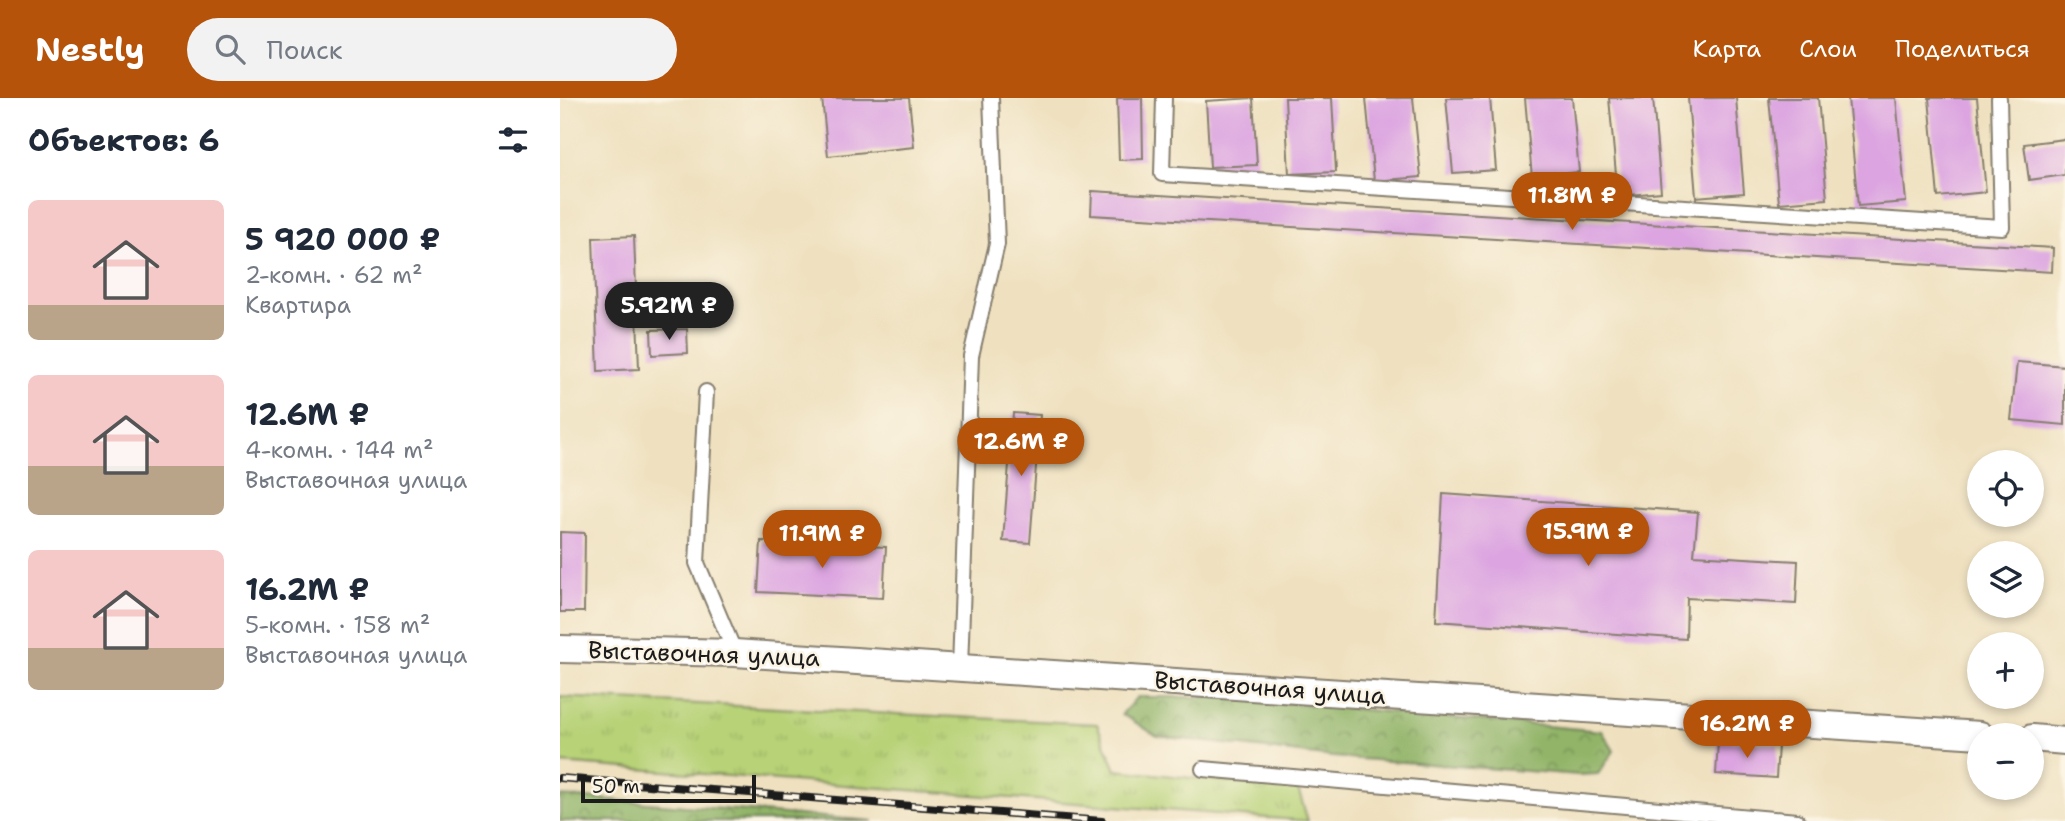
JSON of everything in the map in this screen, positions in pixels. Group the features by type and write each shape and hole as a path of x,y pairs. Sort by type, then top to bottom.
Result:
{"street":[{"name":"Выставочная улица","path":"560,649 735,653 1967,734"},
{"path":"2044,739 2065,741"}],"lane":[{"path":"960,668 971,356 997,244 991,98"},
{"path":"1164,98 1162,174 2002,227 1999,98"},
{"path":"706,392 697,563 735,653"},
{"path":"1203,769 1797,821"}],"green space":[{"path":"560,697 1097,724 1116,770 1298,789 1308,821 560,763"},
{"path":"1137,697 1223,697 1602,731 1614,751 1598,774 1579,775 1333,757 1157,736 1122,714"},
{"path":"560,796 873,821 560,821"}],"building":[{"path":"822,98 909,98 914,147 828,156"},
{"path":"1117,98 1142,98 1143,159 1119,160"},
{"path":"1253,98 1257,165 1210,167 1206,101"},
{"path":"1285,98 1332,98 1336,172 1289,174"},
{"path":"1366,98 1413,98 1421,177 1374,181"},
{"path":"1446,98 1490,98 1496,170 1453,173"},
{"path":"1525,98 1572,98 1579,172 1532,177"},
{"path":"1609,98 1653,98 1661,192 1618,196"},
{"path":"1688,98 1736,98 1744,193 1696,197"},
{"path":"1769,98 1818,98 1827,199 1779,203"},
{"path":"1848,98 1896,98 1906,202 1858,206"},
{"path":"1929,98 1977,98 1986,192 1938,197"},
{"path":"2065,139 2065,175 2029,180 2024,144"},
{"path":"1092,191 2053,248 2052,272 1091,215"},
{"path":"634,236 639,369 598,371 593,238"},
{"path":"687,329 688,353 652,355 651,330"},
{"path":"2017,362 2065,366 2065,425 2011,420"},
{"path":"1013,413 1040,415 1030,543 1003,541"},
{"path":"1443,494 1698,512 1694,555 1798,561 1796,604 1687,598 1686,639 1436,621"},
{"path":"560,532 585,533 584,612 560,612"},
{"path":"761,541 886,547 883,598 758,592"},
{"path":"1718,741 1778,745 1776,778 1716,774"}],"railway":[{"path":"560,778 1102,821"}]}
